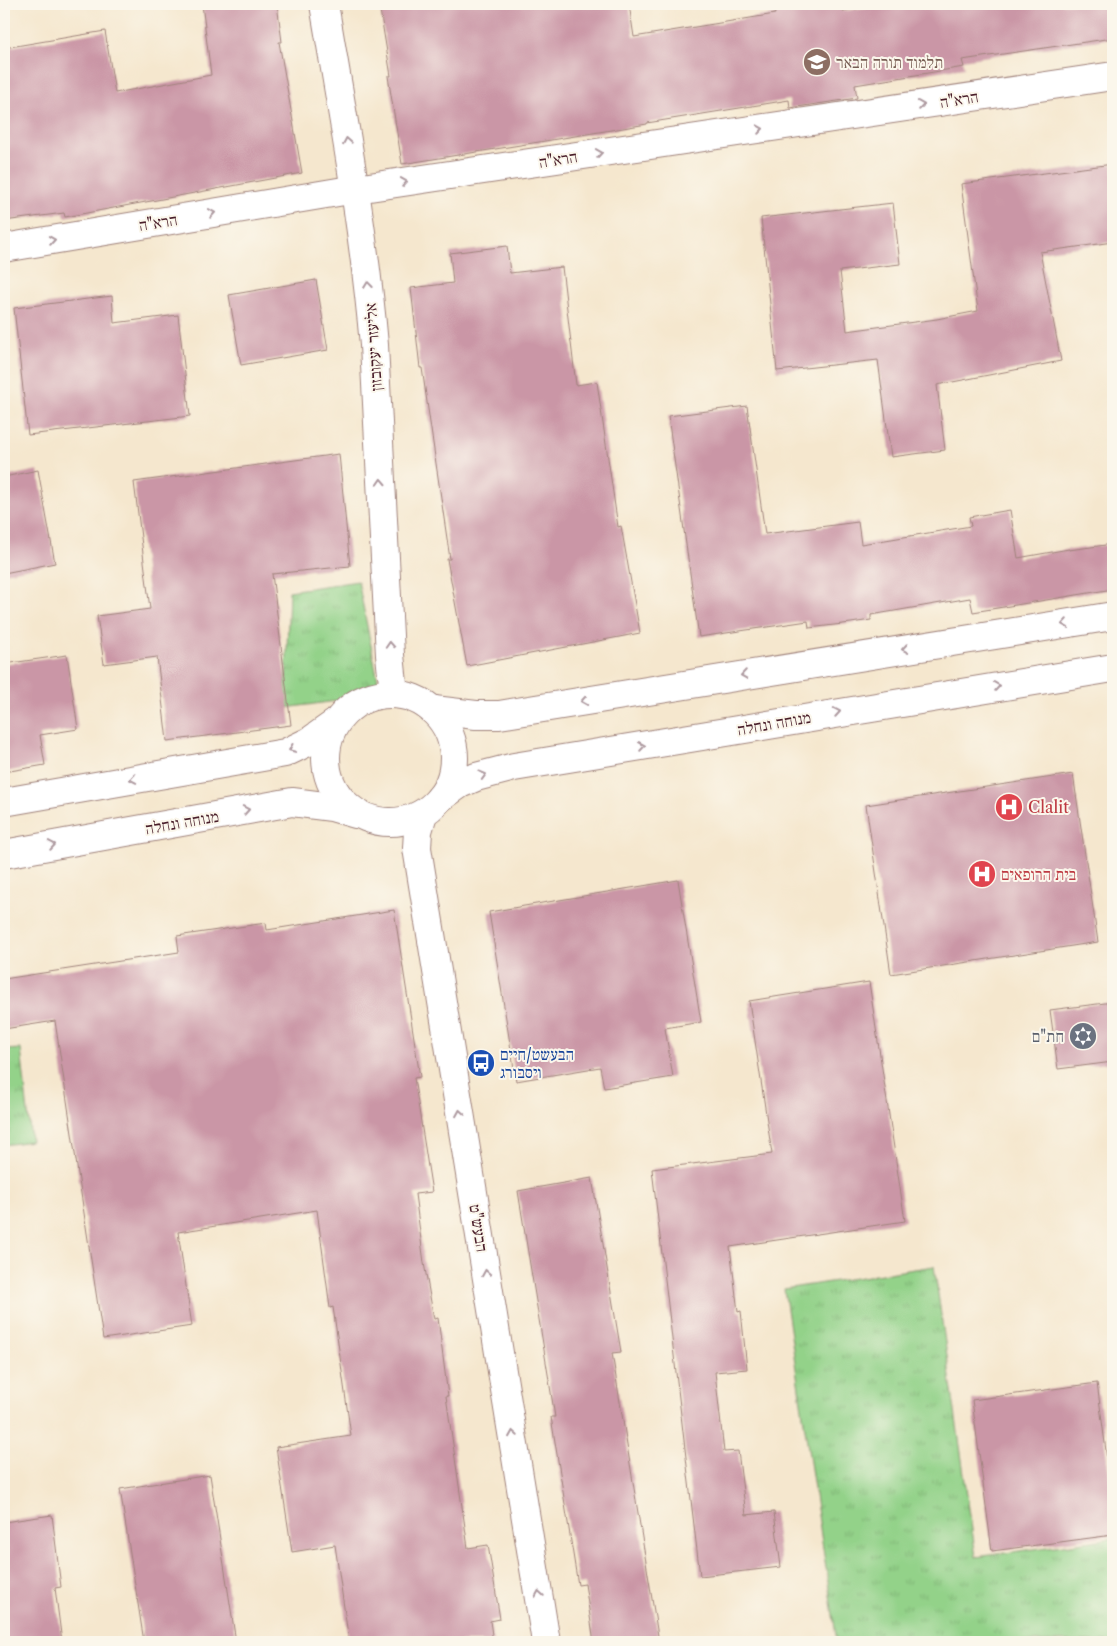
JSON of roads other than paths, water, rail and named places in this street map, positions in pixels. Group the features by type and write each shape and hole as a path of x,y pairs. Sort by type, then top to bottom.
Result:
{"street":[{"name":"אליעזר יעקובזון","path":"324,4 356,189 368,284 374,345 390,655 394,693"},
{"name":"הרא\"ה","path":"4,248 356,189 1113,76"},
{"path":"434,710 476,715 499,714 1113,616"},
{"name":"מנוחה ונחלה","path":"432,806 460,784 476,777 514,766 1113,668"},
{"path":"4,802 285,753 310,741 334,724 345,710 360,700 376,694 394,693 422,702 434,710 446,726 453,744 454,763 450,781 432,806 403,821 381,822 360,816 344,803 331,786 325,766 327,744 334,724"},
{"name":"מנוחה ונחלה","path":"4,854 292,802 332,807 360,816"},
{"name":"הבעש\"ט","path":"432,806 418,831 417,848 546,1642"}],"place":[{"name":"תלמוד תורה הבאר","path":"817,62"},
{"name":"Clalit","path":"1009,807"},
{"name":"בית הרופאים","path":"982,874"},
{"name":"חת\"ם","path":"1083,1036"},
{"name":"הבעשט/חיים ויסבורג","path":"481,1063"}]}
